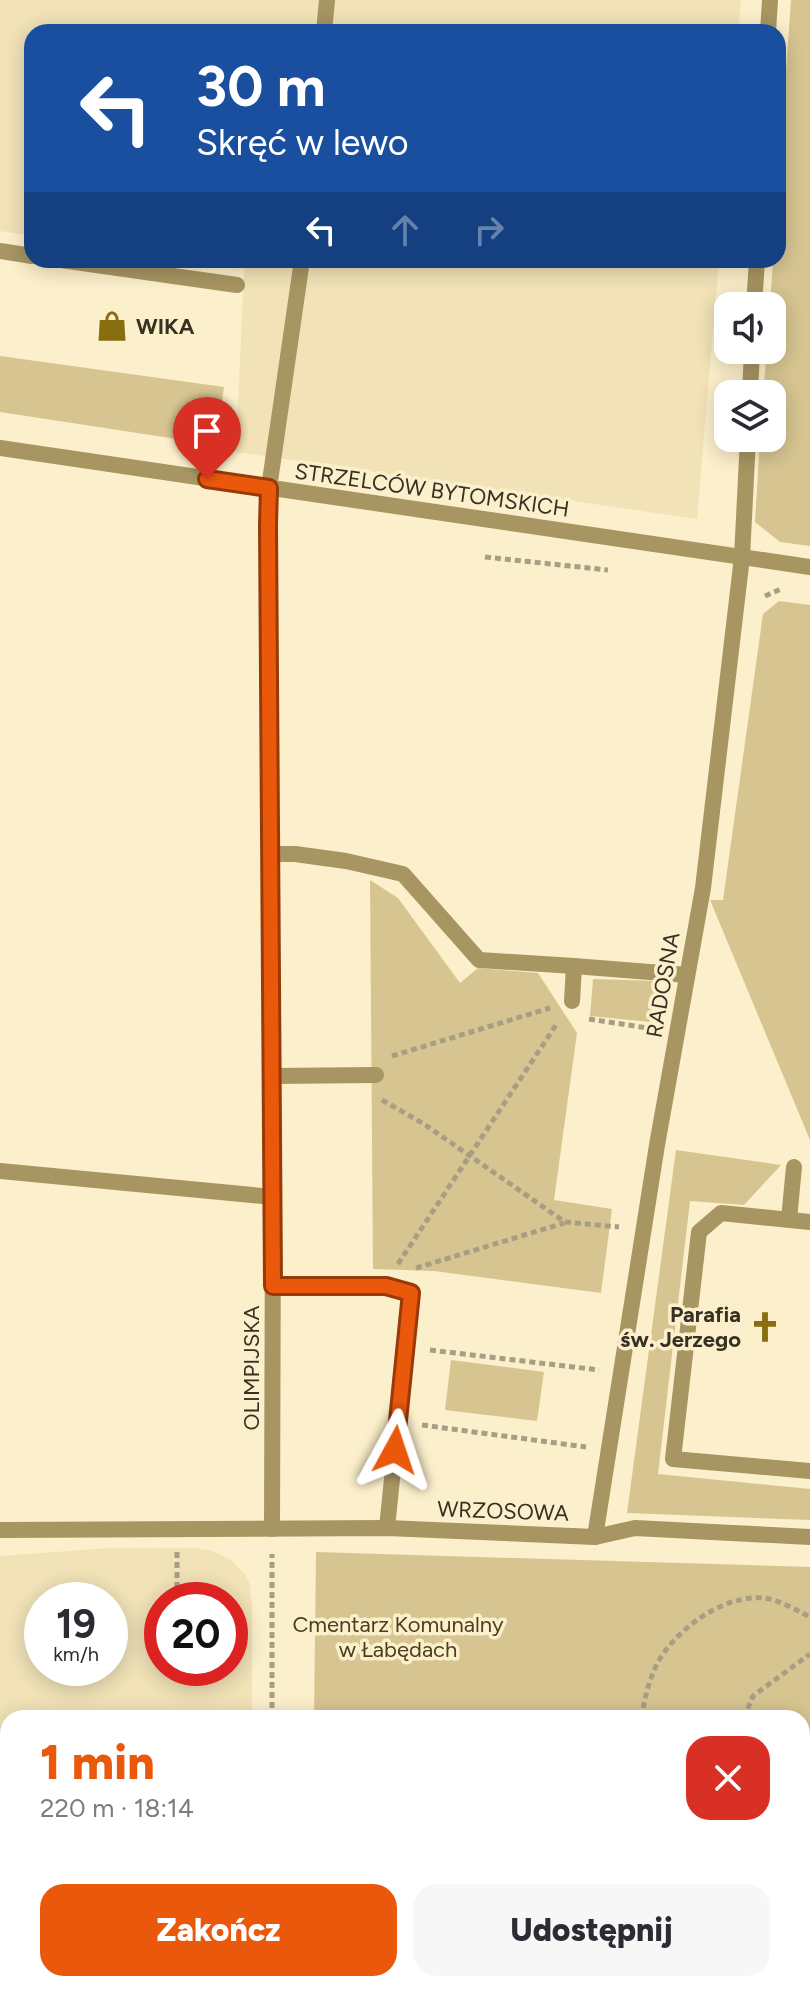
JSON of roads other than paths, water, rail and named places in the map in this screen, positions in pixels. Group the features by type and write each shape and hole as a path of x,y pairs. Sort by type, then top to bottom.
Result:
{"street":[{"path":"325,24 327,0"},
{"path":"768,24 770,0"},
{"path":"0,251 24,255"},
{"path":"117,268 237,285"},
{"name":"OLIMPIJSKA","path":"272,1529 268,525 269,488 301,268"},
{"path":"755,292 756,268"},
{"name":"STRZELCÓW BYTOMSKICH","path":"0,448 810,567"},
{"name":"RADOSNA","path":"595,1537 657,1145 703,888 742,557 747,452"},
{"path":"270,854 346,861 403,874 479,960 687,975"},
{"path":"572,1001 574,966"},
{"path":"272,1076 376,1075"},
{"path":"789,1219 794,1167"},
{"path":"0,1171 273,1197"},
{"path":"810,1222 721,1213 699,1232 673,1459 810,1471"},
{"path":"273,1286 386,1286 411,1293 387,1528"},
{"name":"WRZOSOWA","path":"0,1530 387,1528 595,1537 646,1528 810,1537"}],"place":[{"name":"WIKA","path":"112,326"},
{"name":"Parafia św. Jerzego","path":"765,1327"}],"park label":[{"name":"Cmentarz Komunalny w Łabędach","path":"398,1636"}]}
